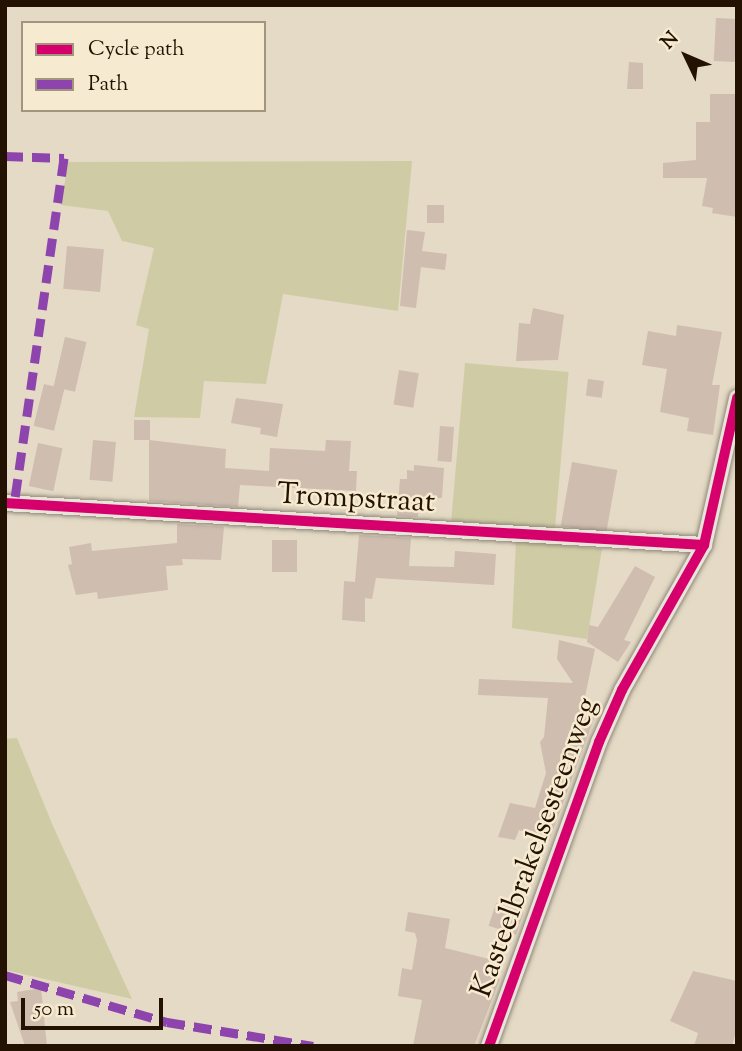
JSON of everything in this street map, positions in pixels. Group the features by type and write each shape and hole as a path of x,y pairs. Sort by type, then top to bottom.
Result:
{"street":[{"name":"Kasteelbrakelsesteenweg","path":"489,1046 598,742 622,690 704,545 737,398"},
{"name":"Trompstraat","path":"5,503 704,545"}],"shaded area":[{"path":"412,161 398,311 283,294 266,384 204,381 200,418 134,417 149,329 136,325 154,248 122,241 108,211 61,205 68,162"},
{"path":"465,363 569,372 555,530 451,521"},
{"path":"516,540 602,549 587,639 512,628"},
{"path":"17,738 53,826 132,999 5,970 5,739"}],"building":[{"path":"716,18 737,19 735,62 714,61"},
{"path":"629,62 643,63 643,89 627,89"},
{"path":"710,94 737,94 737,217 712,213 713,208 702,206 707,178 663,178 663,163 696,160 696,122 710,122"},
{"path":"427,205 444,205 444,223 427,223"},
{"path":"407,230 425,232 422,251 447,254 445,270 421,267 416,308 400,306"},
{"path":"67,246 104,249 100,292 63,289"},
{"path":"533,308 564,315 558,360 516,361 519,323 530,324"},
{"path":"677,325 722,332 712,385 720,385 713,435 687,431 689,418 660,412 667,369 642,365 648,331 676,336"},
{"path":"65,337 86,342 75,392 54,387"},
{"path":"399,370 419,373 413,408 394,405"},
{"path":"588,379 604,381 602,398 586,396"},
{"path":"44,384 64,389 54,431 34,426"},
{"path":"236,398 283,404 277,437 260,434 261,428 231,423"},
{"path":"134,420 150,420 150,440 134,440"},
{"path":"440,426 454,427 452,462 438,461"},
{"path":"93,440 116,442 112,482 90,480"},
{"path":"149,440 226,449 225,468 269,471 270,448 325,451 326,440 351,441 349,471 357,471 356,491 240,485 238,507 149,501"},
{"path":"38,443 62,448 53,491 29,486"},
{"path":"572,462 617,470 606,534 561,526"},
{"path":"414,465 444,468 442,498 419,498 418,517 397,516 400,479 407,479 407,470 414,471"},
{"path":"177,524 224,527 221,560 182,559 183,565 166,566 168,590 98,599 97,592 76,595 68,565 72,564 69,547 91,543 92,551 177,543"},
{"path":"359,535 411,538 409,566 454,567 455,551 496,554 494,585 376,578 372,599 365,598 365,622 342,620 344,581 355,582"},
{"path":"272,540 297,540 297,572 272,572"},
{"path":"635,566 655,577 624,640 631,642 618,662 587,642 589,625 598,627"},
{"path":"559,640 595,649 583,706 594,710 595,716 549,841 519,830 515,840 498,837 510,803 535,808 546,773 540,742 544,737 548,698 478,695 479,679 573,683 557,659"},
{"path":"496,903 524,912 516,935 489,926"},
{"path":"408,912 450,919 445,948 497,961 494,978 500,979 474,1046 413,1046 422,1000 398,996 402,968 412,970 417,940 415,933 405,931"},
{"path":"693,971 737,981 737,1028 732,1046 694,1046 698,1033 670,1021"},
{"path":"41,988 47,1046 25,1046 10,1002 18,1001 17,992"}],"marked path":[{"path":"5,156 64,158 14,504"},
{"path":"5,975 167,1022 313,1046"}],"cycle path":[{"path":"489,1046 599,742 622,690 704,545 737,398"},
{"path":"5,503 704,545"}]}
